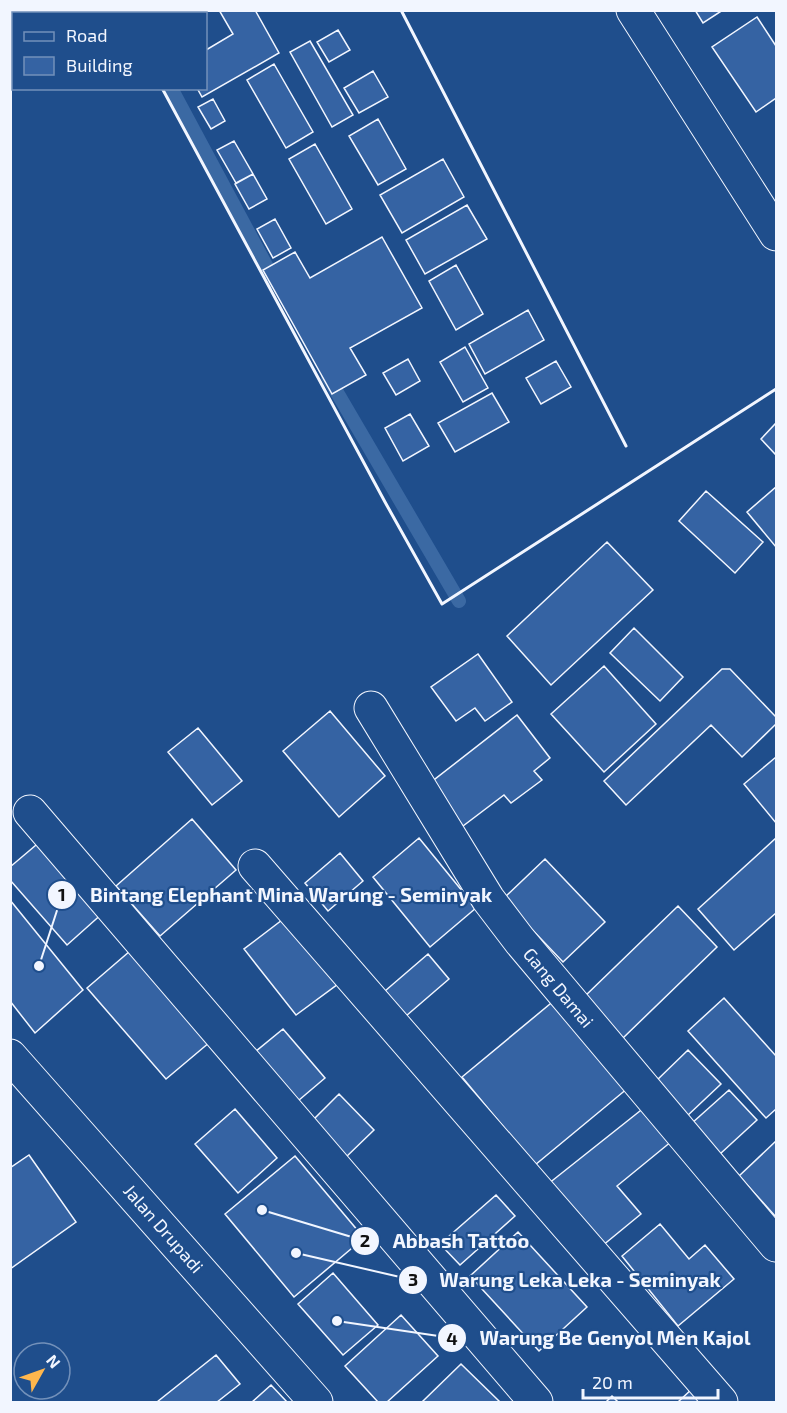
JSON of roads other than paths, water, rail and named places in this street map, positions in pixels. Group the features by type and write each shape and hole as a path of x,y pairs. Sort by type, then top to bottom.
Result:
{"street":[{"path":"633,10 777,234"},
{"name":"Gang Damai","path":"371,708 488,899 520,941 777,1245"},
{"path":"30,812 536,1402"},
{"path":"255,866 721,1402"},
{"name":"Jalan Drupadi","path":"10,1056 316,1402"}],"waterway":[{"path":"172,90 275,282"},
{"path":"328,377 459,601"}],"place":[{"name":"Bintang Elephant Mina Warung - Seminyak","path":"39,966"},
{"name":"Abbash Tattoo","path":"262,1210"},
{"name":"Warung Leka Leka - Seminyak","path":"296,1253"},
{"name":"Warung Be Genyol Men Kajol","path":"337,1321"}]}
